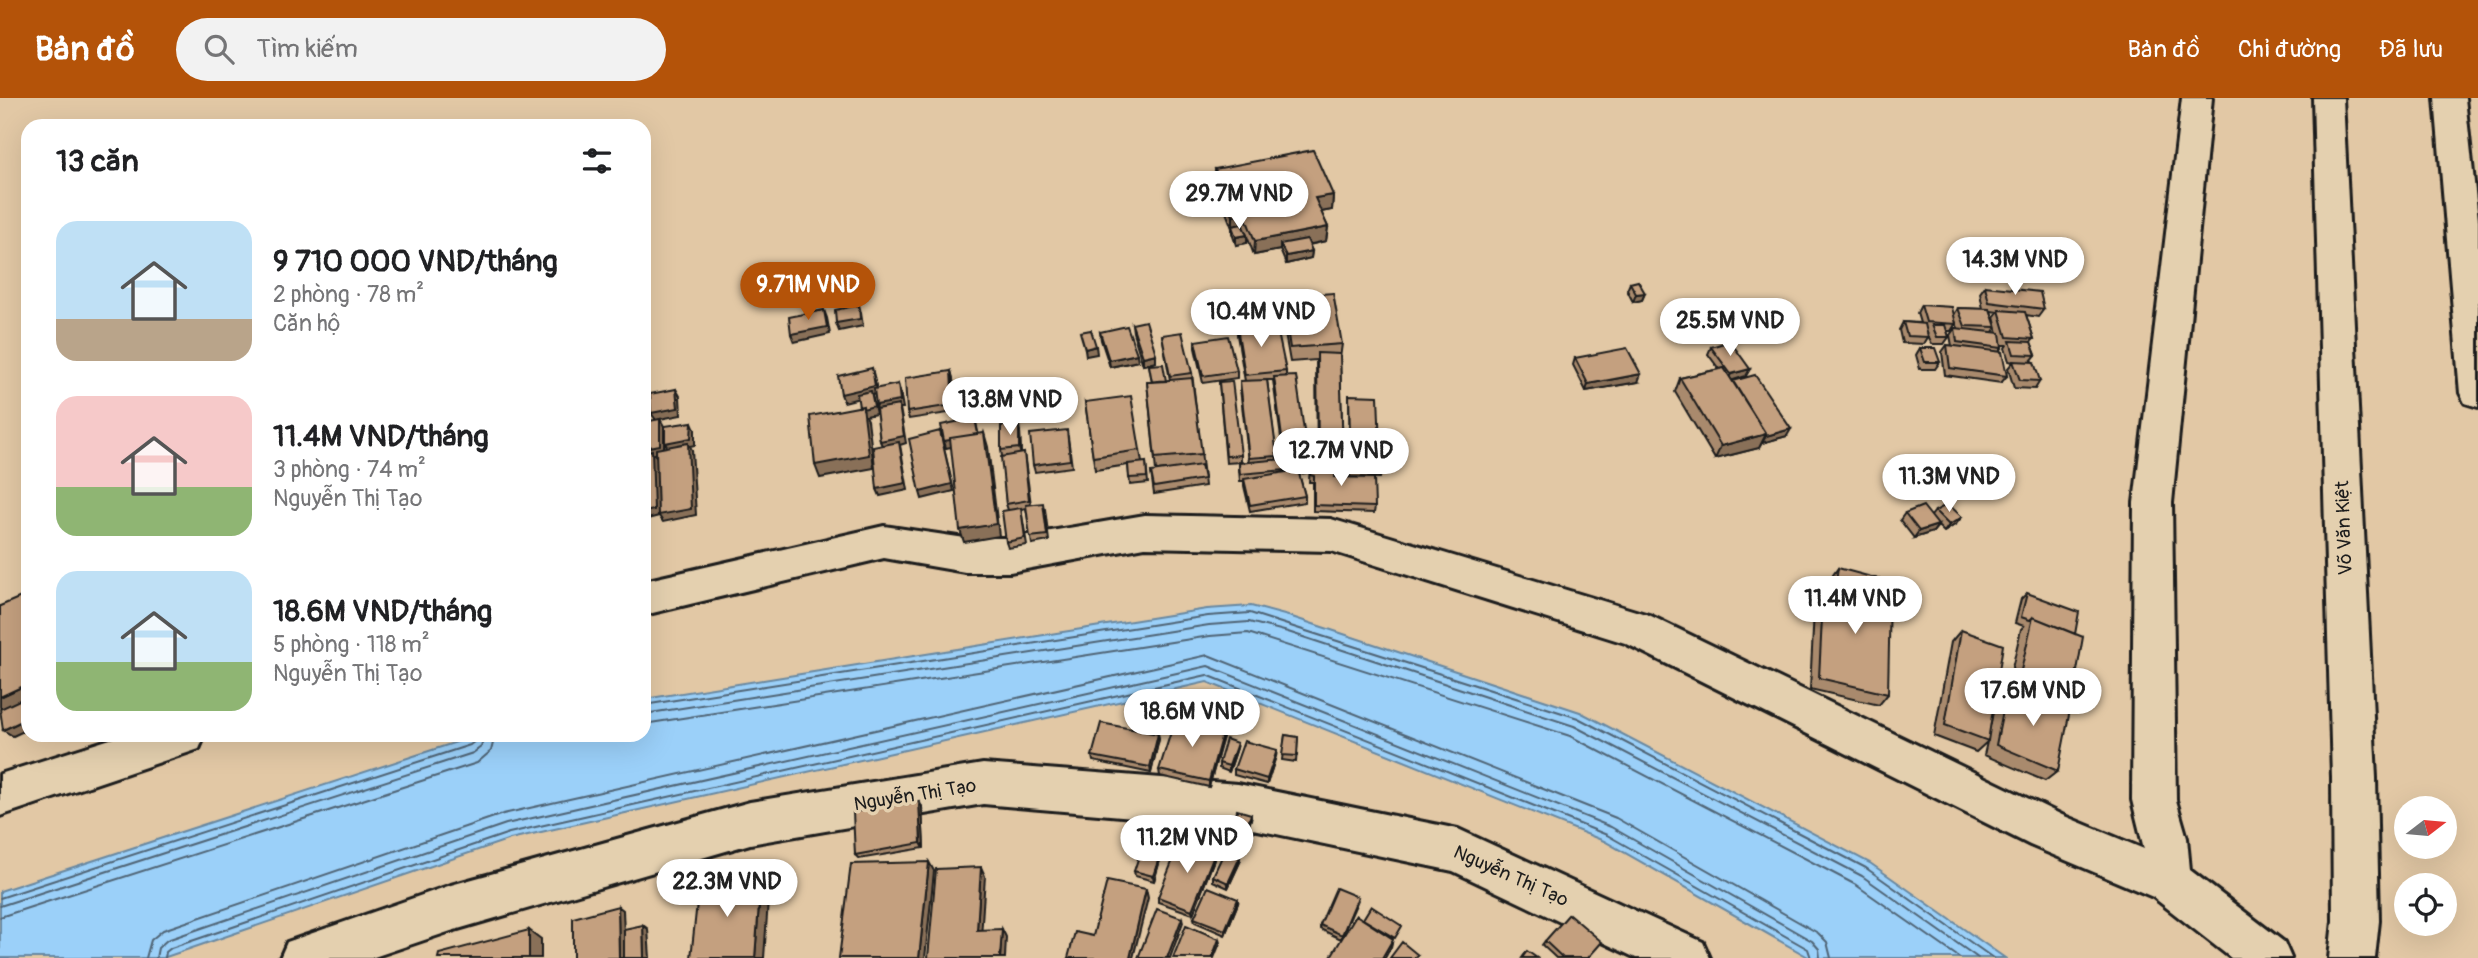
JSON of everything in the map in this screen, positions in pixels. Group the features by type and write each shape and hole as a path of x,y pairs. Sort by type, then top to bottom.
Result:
{"street":[{"path":"2169,881 2165,838 2154,800 2152,503 2197,98"},
{"name":"Võ Văn Kiệt","path":"2328,98 2354,778 2356,921 2352,954"},
{"path":"2450,98 2478,393"},
{"path":"651,596 884,542 965,555 1010,555 1144,531 1331,535 1636,628 2046,830 2169,881 2268,958"},
{"path":"0,795 163,742"},
{"name":"Nguyễn Thị Tạo","path":"303,958 451,908 750,823 983,784 1238,806 1458,850 1687,958"}],"water":[{"path":"1251,606 1292,617 1580,712 1870,863 2005,958 1810,958 1604,841 1207,682 510,839 163,958 0,958 0,891 457,742 651,742 651,698 1207,609"}],"building":[{"path":"1313,150 1333,195 1315,198 1328,227 1255,241 1244,213 1233,216 1215,169"},
{"path":"1242,224 1247,235 1236,237 1232,226"},
{"path":"1307,239 1312,251 1286,256 1280,244"},
{"path":"1638,281 1645,293 1636,294 1630,283"},
{"path":"1985,286 2040,292 2044,309 1989,302"},
{"path":"1333,293 1342,344 1290,348 1282,297"},
{"path":"859,305 860,319 836,323 835,310"},
{"path":"1921,305 1952,307 1956,324 1926,322"},
{"path":"1958,308 1990,309 1996,327 1965,326"},
{"path":"824,310 827,327 791,334 789,317"},
{"path":"1999,310 2025,312 2034,339 2007,337"},
{"path":"1146,321 1156,354 1143,357 1132,324"},
{"path":"1903,322 1925,324 1928,337 1907,336"},
{"path":"1276,323 1286,371 1245,375 1237,327"},
{"path":"1932,325 1945,325 1949,337 1937,337"},
{"path":"1127,326 1137,354 1109,360 1100,332"},
{"path":"1955,328 2000,333 2002,348 1957,342"},
{"path":"1091,330 1096,346 1085,349 1080,332"},
{"path":"1182,332 1192,373 1170,376 1162,335"},
{"path":"1228,336 1237,371 1203,376 1195,341"},
{"path":"1730,341 1750,369 1731,374 1711,347"},
{"path":"2010,341 2031,342 2036,355 2014,354"},
{"path":"1947,345 2002,352 2007,376 1950,368"},
{"path":"1627,348 1641,374 1588,384 1575,358"},
{"path":"1920,348 1935,348 1940,362 1925,362"},
{"path":"1317,353 1340,354 1343,457 1318,457"},
{"path":"2013,361 2034,362 2040,381 2020,380"},
{"path":"1163,364 1166,381 1152,382 1149,365"},
{"path":"872,368 875,386 841,394 838,376"},
{"path":"1724,368 1766,434 1721,446 1680,378"},
{"path":"951,371 953,405 907,412 905,378"},
{"path":"1755,375 1791,429 1765,435 1733,381"},
{"path":"1296,376 1307,451 1284,453 1274,377"},
{"path":"1192,378 1202,454 1155,458 1147,382"},
{"path":"1267,380 1277,456 1249,458 1240,381"},
{"path":"1232,381 1241,455 1226,456 1219,382"},
{"path":"898,384 900,401 876,405 874,389"},
{"path":"676,389 678,408 651,413 651,394"},
{"path":"871,391 874,406 863,409 863,406 859,407 857,394"},
{"path":"1349,395 1378,396 1381,471 1351,470"},
{"path":"1131,396 1140,450 1093,457 1085,402"},
{"path":"899,405 904,436 880,441 876,409"},
{"path":"863,406 869,455 815,465 810,416"},
{"path":"975,418 978,434 944,441 941,425"},
{"path":"660,419 660,445 651,447 651,421"},
{"path":"692,422 691,438 665,443 665,426"},
{"path":"1019,425 1019,448 1001,450 1001,426"},
{"path":"1067,430 1070,460 1033,465 1030,434"},
{"path":"940,431 952,484 920,492 909,439"},
{"path":"984,433 996,524 960,530 950,438"},
{"path":"899,442 906,483 877,489 873,447"},
{"path":"688,443 691,509 658,515 656,449"},
{"path":"651,450 654,510 651,511"},
{"path":"1024,453 1029,500 1006,504 1001,457"},
{"path":"1304,455 1306,466 1290,468 1288,457"},
{"path":"1284,459 1286,470 1240,474 1239,463"},
{"path":"1146,462 1147,477 1129,478 1128,464"},
{"path":"1310,464 1336,465 1335,477 1374,478 1375,507 1314,505 1314,476 1310,475"},
{"path":"1201,465 1204,479 1154,487 1151,472"},
{"path":"1298,470 1305,496 1250,505 1244,479"},
{"path":"1043,503 1047,535 1030,537 1026,505"},
{"path":"1948,504 1962,517 1949,525 1935,511"},
{"path":"1923,506 1938,525 1919,531 1905,513"},
{"path":"1021,508 1025,538 1006,542 1002,511"},
{"path":"1838,568 1890,582 1890,593 1836,581"},
{"path":"1824,578 1890,593 1888,694 1819,678"},
{"path":"2027,593 2079,612 2075,634 2033,617 2030,620 2021,617"},
{"path":"21,597 21,687 0,697 0,606"},
{"path":"2033,617 2083,637 2071,705 2018,684"},
{"path":"1961,630 2003,645 1988,741 1945,725"},
{"path":"2008,686 2070,710 2058,771 1996,745"},
{"path":"21,699 21,721 3,730 0,709"},
{"path":"1176,716 1224,727 1209,781 1159,770"},
{"path":"1101,723 1158,734 1150,767 1092,756"},
{"path":"1285,735 1298,737 1297,756 1282,755"},
{"path":"1226,739 1237,743 1229,766 1219,763"},
{"path":"1244,741 1277,750 1267,779 1234,769"},
{"path":"919,801 921,843 855,855 853,812"},
{"path":"1237,810 1251,814 1244,835 1230,831"},
{"path":"1181,840 1215,852 1192,910 1158,897"},
{"path":"1141,850 1160,855 1153,876 1134,871"},
{"path":"1225,850 1240,857 1228,883 1213,876"},
{"path":"929,862 919,958 839,958 851,864"},
{"path":"981,867 977,930 1002,929 1000,958 928,958 936,869"},
{"path":"761,877 755,958 691,958 699,884"},
{"path":"1107,881 1146,889 1130,958 1068,958 1075,932 1093,936"},
{"path":"1208,887 1238,899 1225,930 1194,918"},
{"path":"1336,888 1358,897 1342,935 1320,925"},
{"path":"618,906 619,958 573,958 573,918"},
{"path":"1371,906 1402,926 1395,938 1363,919"},
{"path":"1157,909 1182,918 1167,958 1138,958"},
{"path":"1569,914 1602,942 1588,958 1563,958 1545,941"},
{"path":"1356,915 1393,939 1382,958 1330,958"},
{"path":"643,925 644,958 624,958 624,929"},
{"path":"1186,925 1219,939 1212,958 1173,958"},
{"path":"529,930 529,958 438,958 439,954"},
{"path":"1402,942 1418,955 1415,958 1390,958"},
{"path":"1527,951 1537,958 1522,958"}]}
